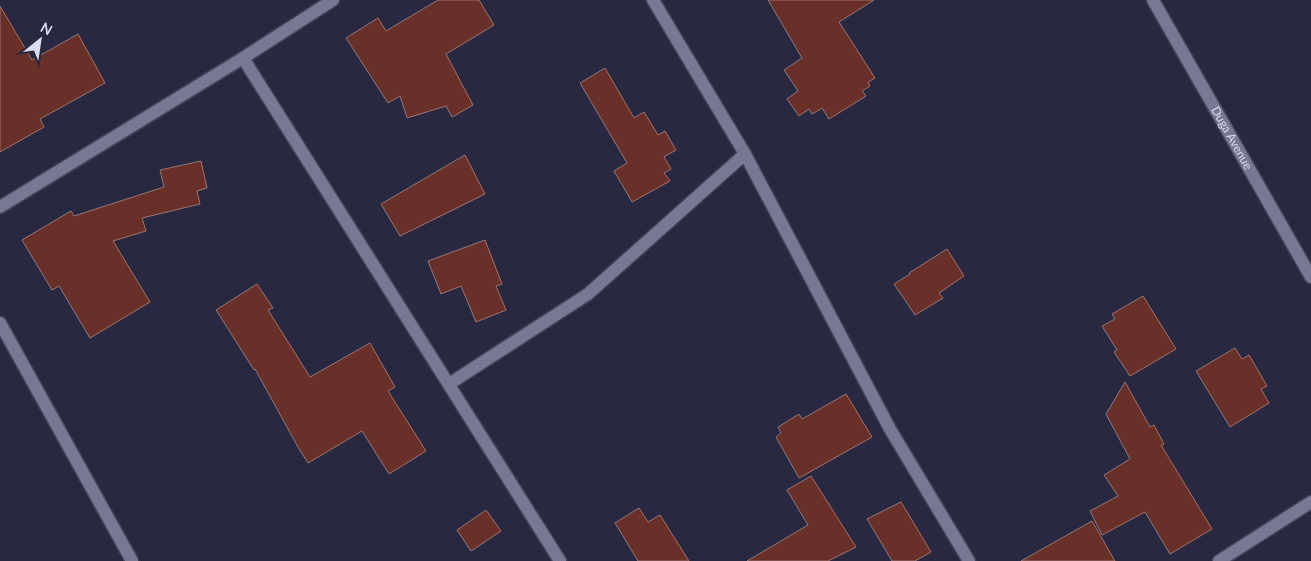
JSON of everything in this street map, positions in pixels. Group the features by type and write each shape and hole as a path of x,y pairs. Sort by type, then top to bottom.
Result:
{"street":[{"path":"0,207 243,58 333,0"},
{"path":"654,0 745,154 890,429 969,561"},
{"name":"Duga Avenue","path":"1153,0 1311,277"},
{"path":"243,58 560,561"},
{"path":"449,384 588,294 745,154"},
{"path":"0,323 132,561"},
{"path":"1219,561 1311,502"}],"building":[{"path":"438,0 479,0 494,25 446,54 473,105 452,117 446,106 407,118 400,96 388,103 346,38 378,18 386,31"},
{"path":"768,0 874,0 839,22 875,78 868,82 870,86 862,91 866,96 829,119 822,108 812,114 809,109 799,116 787,99 798,91 784,70 802,58"},
{"path":"0,6 32,60 78,34 105,83 40,119 44,127 0,152"},
{"path":"605,68 634,118 644,112 658,135 665,131 676,150 664,157 671,169 664,173 670,181 632,202 614,171 627,163 580,83"},
{"path":"465,155 485,194 400,236 381,204"},
{"path":"201,161 207,188 197,191 200,204 142,218 146,231 113,241 150,302 90,338 59,286 52,290 22,240 71,211 74,216 164,187 160,170"},
{"path":"485,240 502,284 496,286 506,310 476,322 461,286 441,294 428,261"},
{"path":"947,249 964,276 939,293 943,298 915,315 894,284"},
{"path":"257,284 273,308 268,310 310,377 370,343 395,387 388,391 426,451 389,474 362,431 308,463 255,369 216,310"},
{"path":"1143,296 1176,349 1130,376 1114,352 1117,350 1102,326 1115,319 1112,314"},
{"path":"1235,348 1242,359 1249,355 1267,386 1261,389 1269,403 1230,427 1196,371"},
{"path":"1125,382 1150,427 1154,425 1164,444 1161,445 1212,529 1170,554 1145,512 1102,535 1090,511 1118,496 1104,475 1130,459 1106,414"},
{"path":"846,394 872,437 799,478 776,437 781,433 778,427 799,414 802,419"},
{"path":"811,476 856,547 828,561 747,561 808,525 787,490"},
{"path":"901,502 931,552 915,561 892,561 867,519"},
{"path":"639,508 648,522 660,515 689,561 638,561 615,523"},
{"path":"486,510 501,531 471,551 457,530"},
{"path":"1092,521 1115,561 1021,561"}]}
